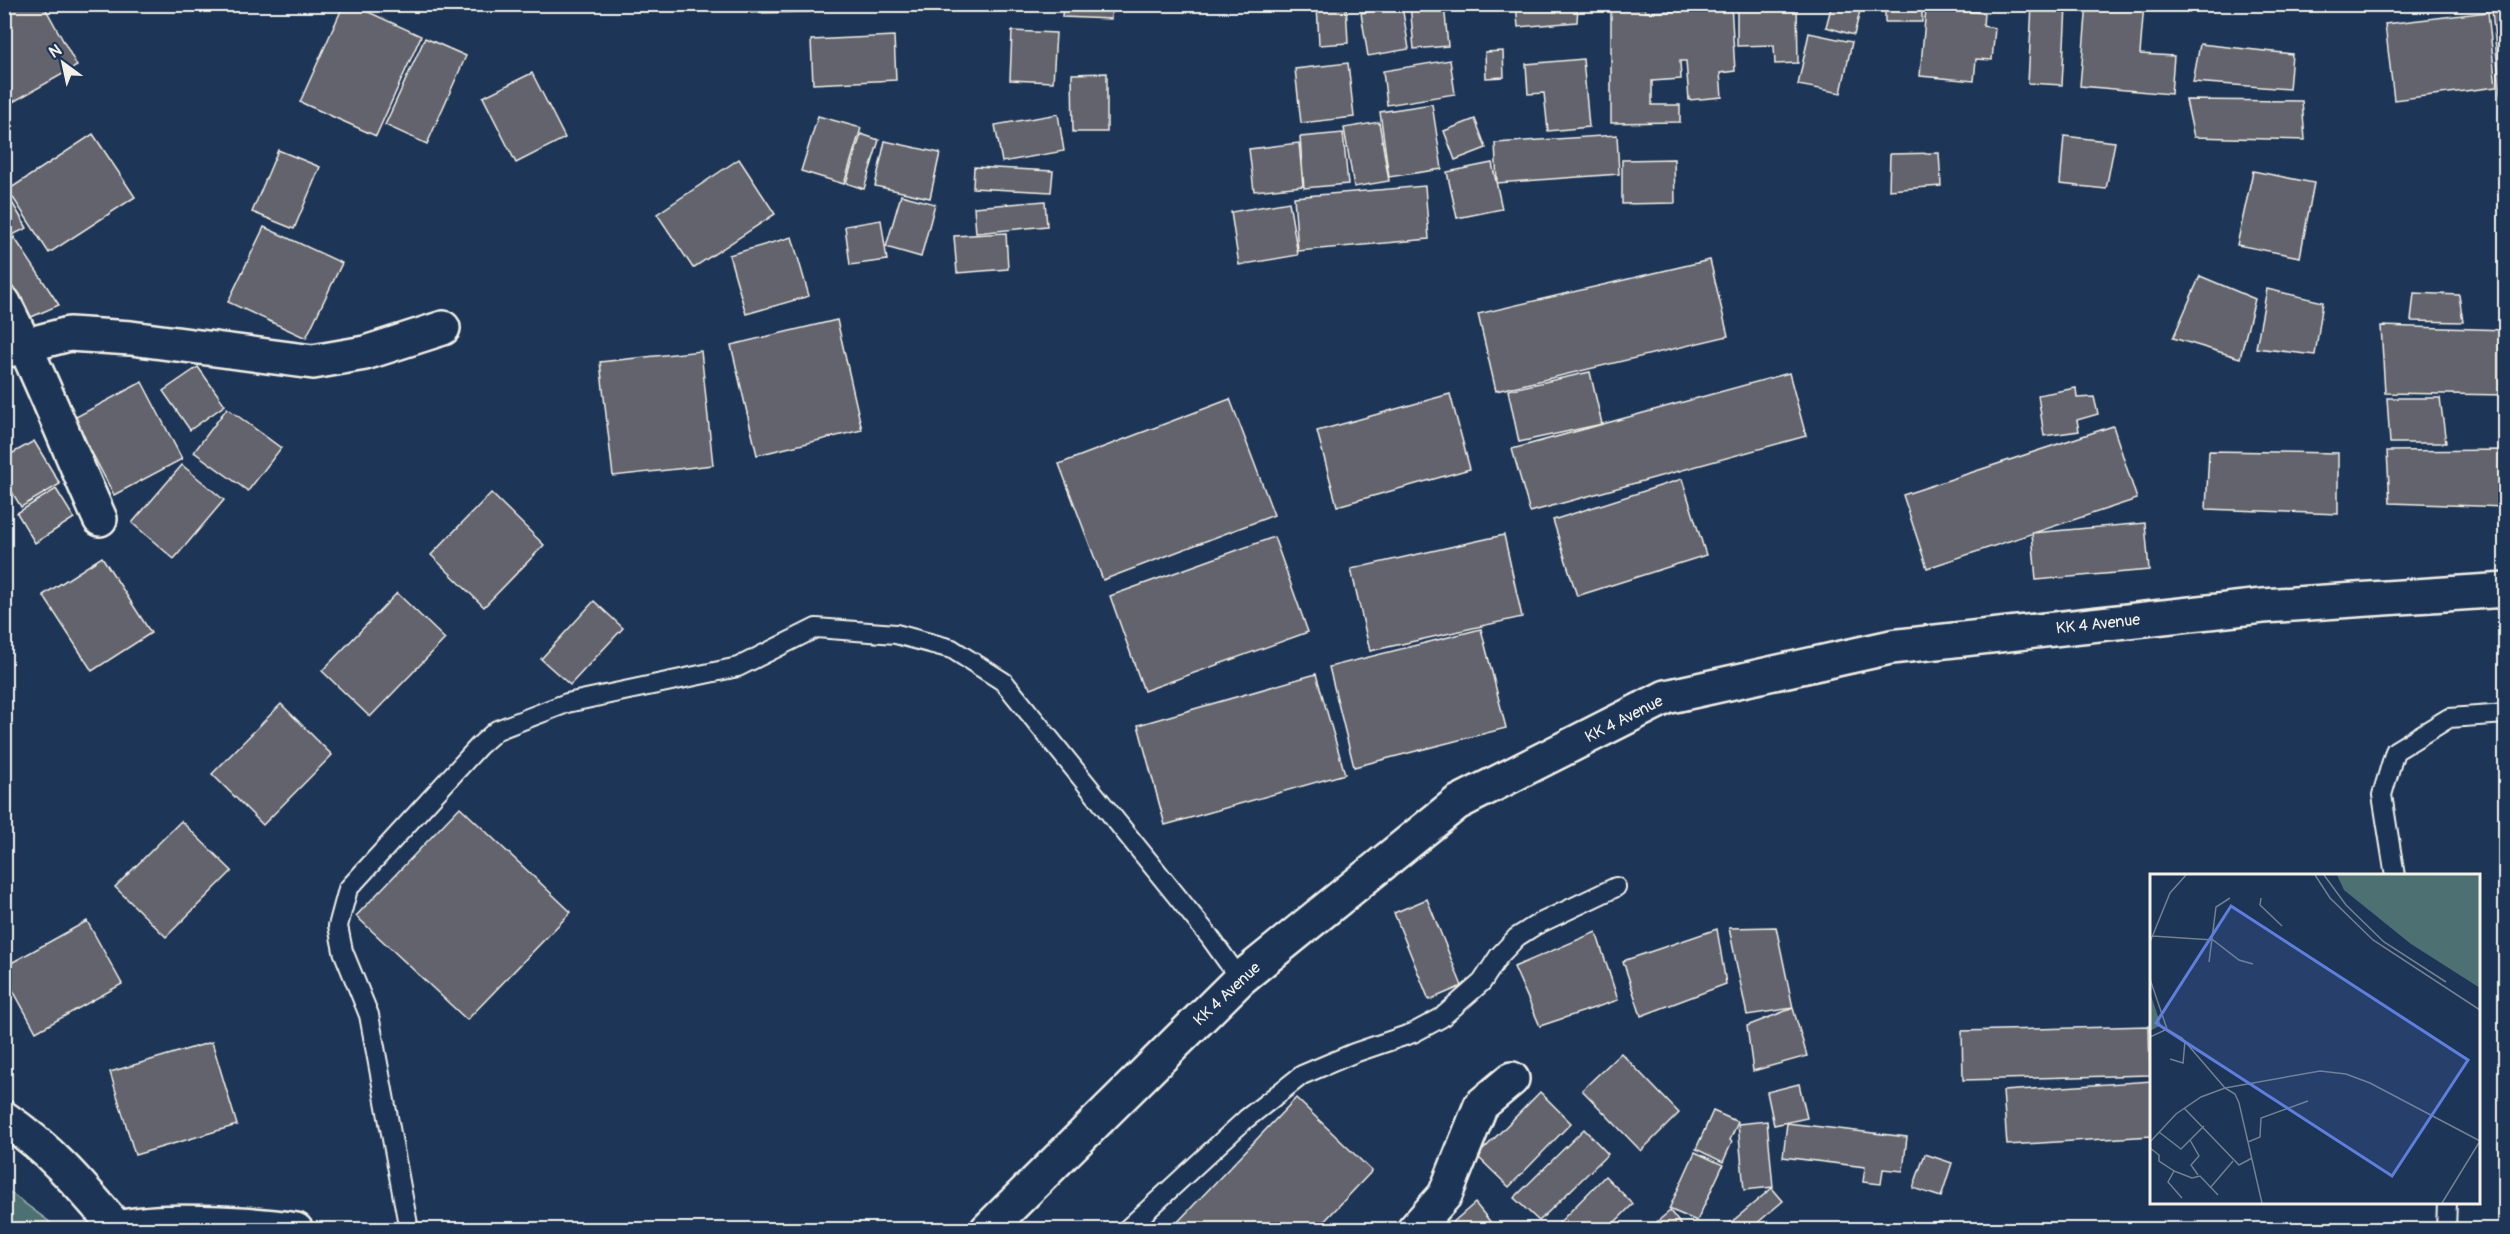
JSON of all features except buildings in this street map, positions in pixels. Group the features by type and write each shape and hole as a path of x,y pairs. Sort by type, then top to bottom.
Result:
{"main road":[{"path":"4,303 15,348 60,432 100,519"},
{"path":"15,348 69,334 131,338 313,362 364,353 443,328"},
{"name":"KK 4 Avenue","path":"987,1230 1240,979 1457,803 1666,697 1891,647 2263,606 2505,590"},
{"path":"1414,1230 1445,1195 1481,1105 1512,1079"},
{"path":"4,1118 26,1133 68,1171 116,1229 165,1223 269,1225 296,1230"}],"lane":[{"path":"409,1230 369,1015 343,951 338,926 348,889 479,746 497,730 567,703 738,666 816,628 896,634 952,649 1004,682 1209,936 1240,979"},
{"path":"2395,874 2382,795 2395,751 2449,718 2505,714"},
{"path":"1126,1230 1246,1119 1302,1075 1354,1053 1413,1033 1441,1018 1482,982 1499,956 1517,937 1536,925 1616,887"},
{"path":"2446,1230 2447,1204"}],"green space":[{"path":"4,1188 51,1223 46,1229 5,1229"}]}
